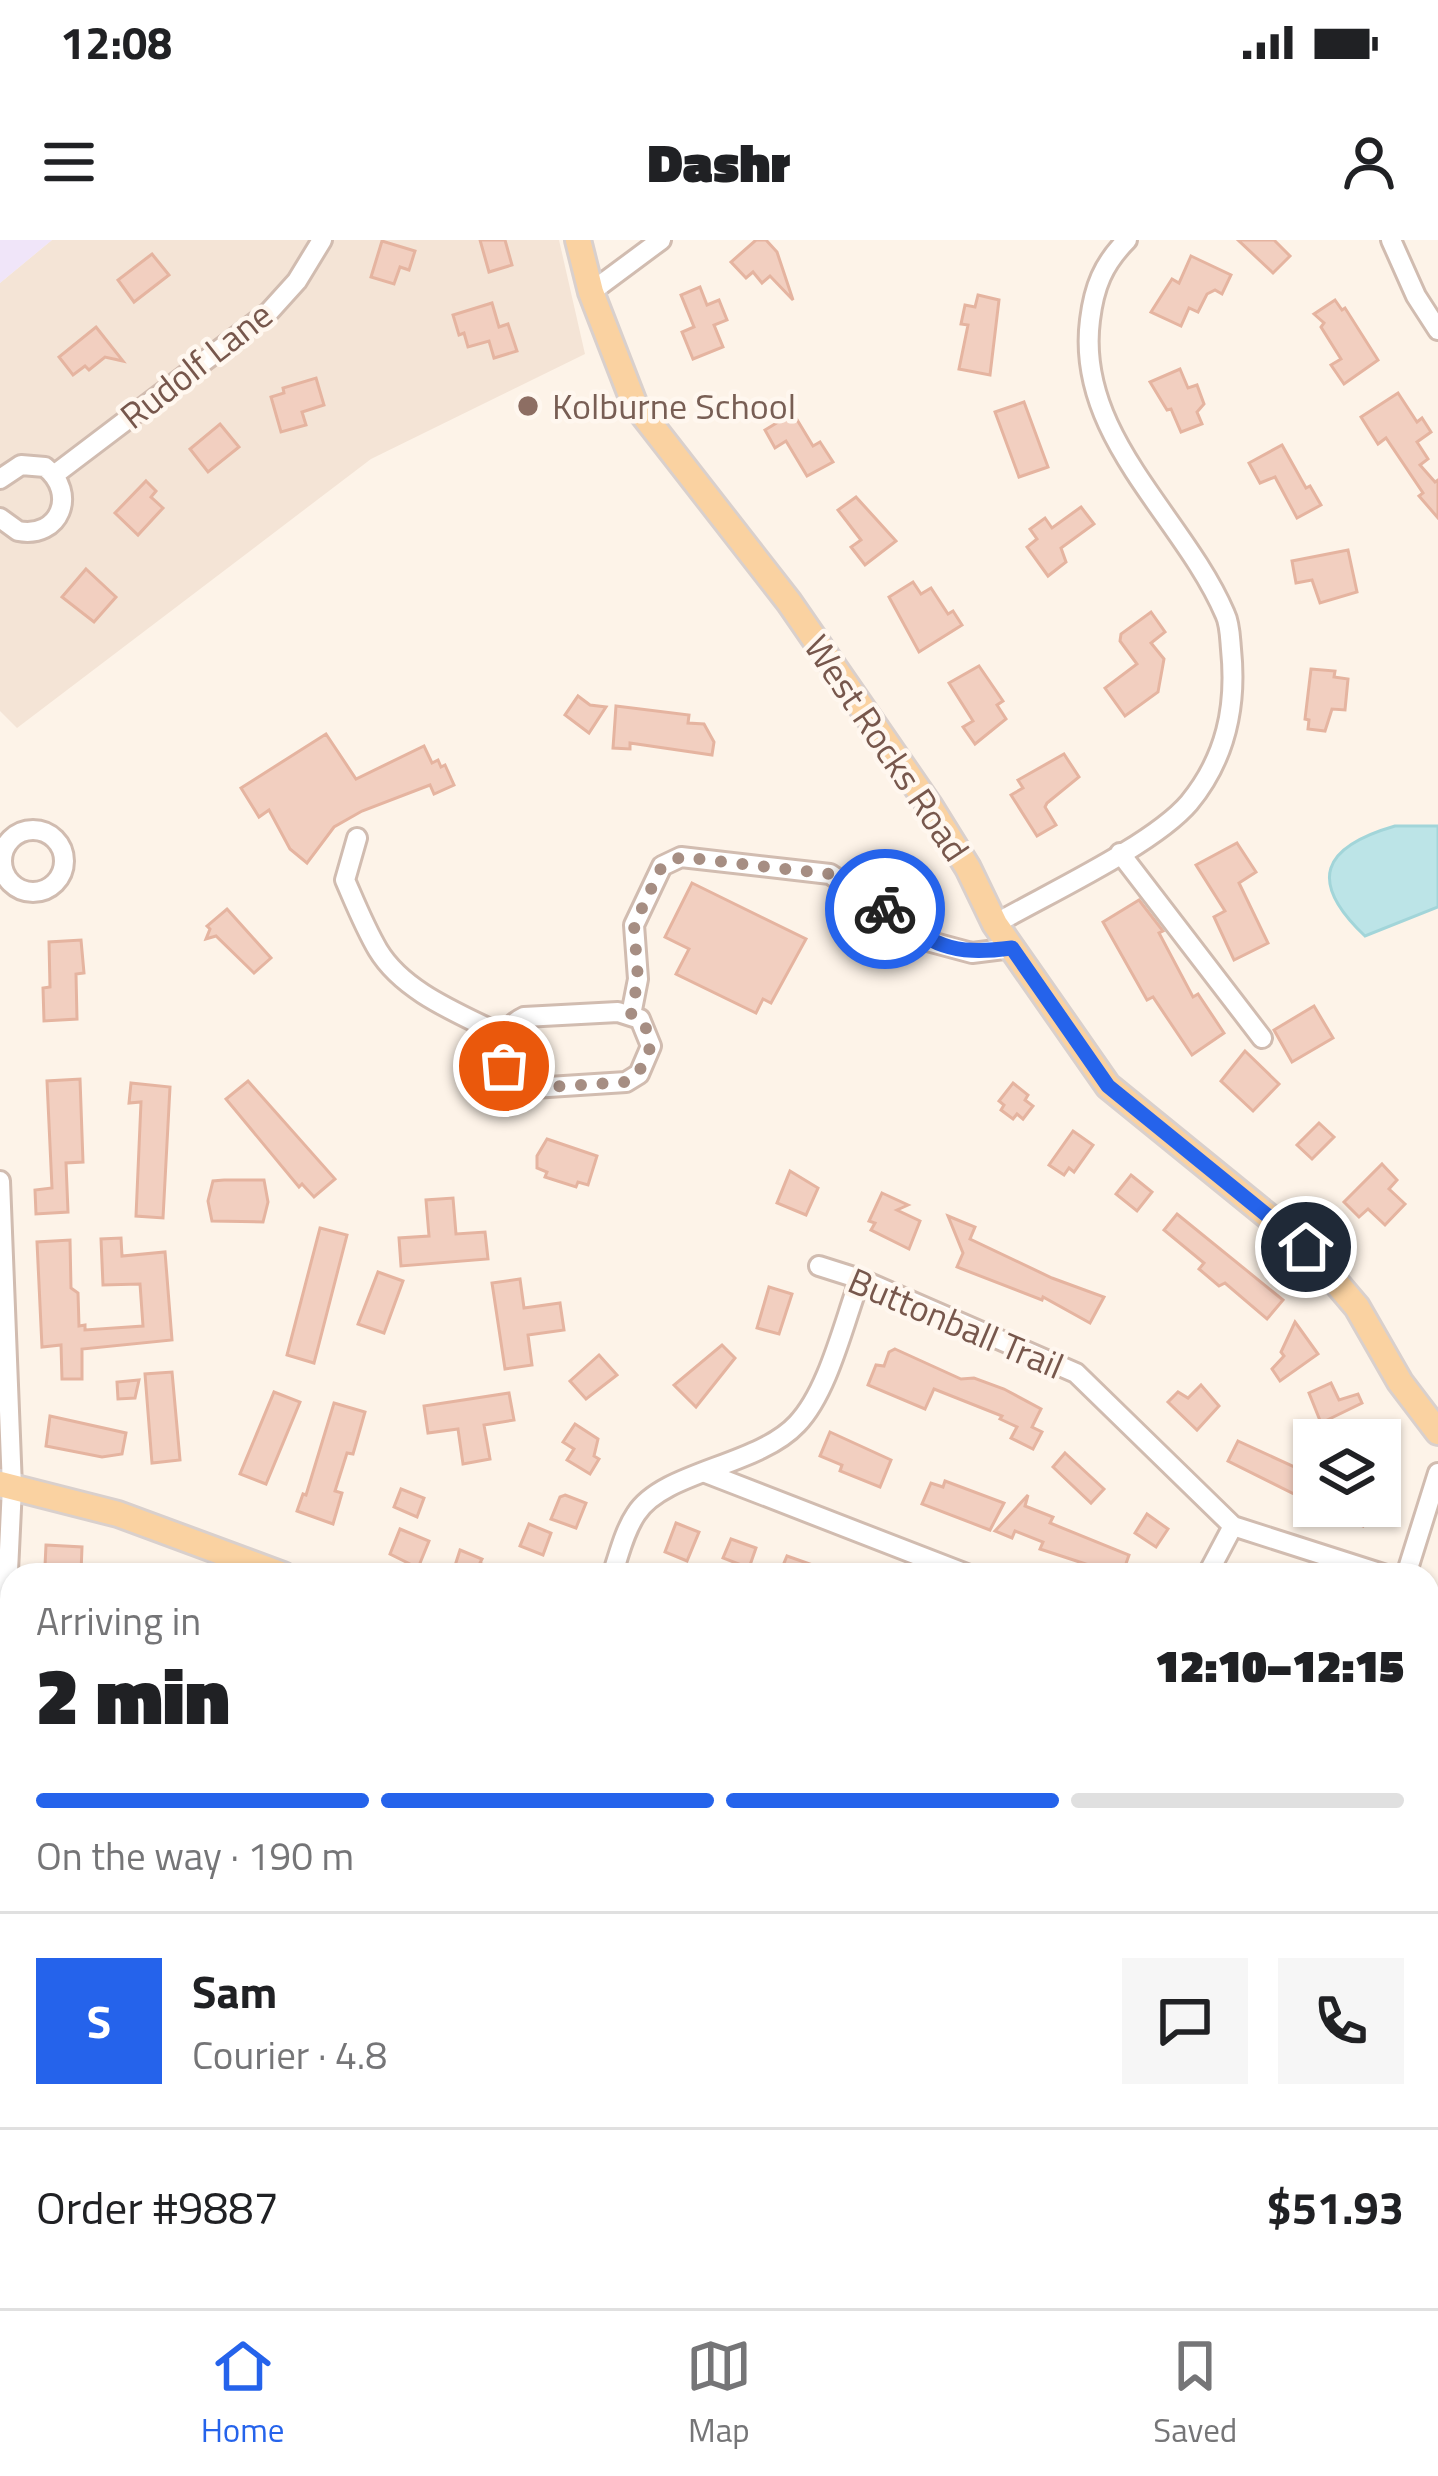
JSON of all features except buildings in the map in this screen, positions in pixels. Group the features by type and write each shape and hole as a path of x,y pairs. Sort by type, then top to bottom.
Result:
{"main road":[{"name":"West Rocks Road","path":"578,240 591,292 634,403 789,602 929,805 995,924 1108,1086 1306,1247 1357,1307 1400,1382 1438,1432"},
{"path":"6,1486 118,1514 251,1563"}],"street":[{"name":"Rudolf Lane","path":"54,475 269,312 297,281 322,240"},
{"path":"591,292 661,240"},
{"path":"995,924 1120,853 1186,807 1214,770 1230,724 1233,666 1227,618 1109,430 1093,382 1088,336 1094,289 1110,257 1127,240"},
{"path":"1391,240 1416,296 1438,330"},
{"path":"0,479 21,465 45,467 64,498 52,525 30,533 9,527 0,518"},
{"path":"357,838 344,880 380,953 398,976 504,1036"},
{"path":"1120,853 1262,1038"},
{"path":"631,1015 638,979 634,925 662,866 681,857 830,874 931,942 972,953 1012,948"},
{"path":"0,905 11,883"},
{"path":"631,1015 648,1031 651,1046 639,1074 626,1082 533,1088 518,1084 504,1066 504,1036 511,1023 524,1017 631,1015"},
{"path":"0,1181 4,1563"},
{"name":"Buttonball Trail","path":"818,1266 860,1279 1076,1373 1233,1526 1349,1563"},
{"path":"617,1563 637,1511 655,1494 780,1439 799,1424 814,1401 860,1279"},
{"path":"706,1473 938,1563"},
{"path":"1410,1563 1438,1473"},
{"path":"1213,1563 1233,1526"}],"shaded area":[{"path":"0,240 52,240 0,283"},
{"path":"52,240 559,240 585,354 371,459 17,728 0,711 0,283"}],"water":[{"path":"1395,826 1438,826 1438,907 1365,936 1335,899 1331,868 1351,844"}],"way so far":[{"path":"504,1066 518,1084 533,1088 626,1082 639,1074 651,1046 648,1031 631,1015 638,979 634,925 662,866 681,857 830,874 885,909"}],"place":[{"name":"Kolburne School","path":"528,406"}],"route":[{"path":"885,909 931,942 972,953 1012,948 1108,1086 1306,1247"}]}
